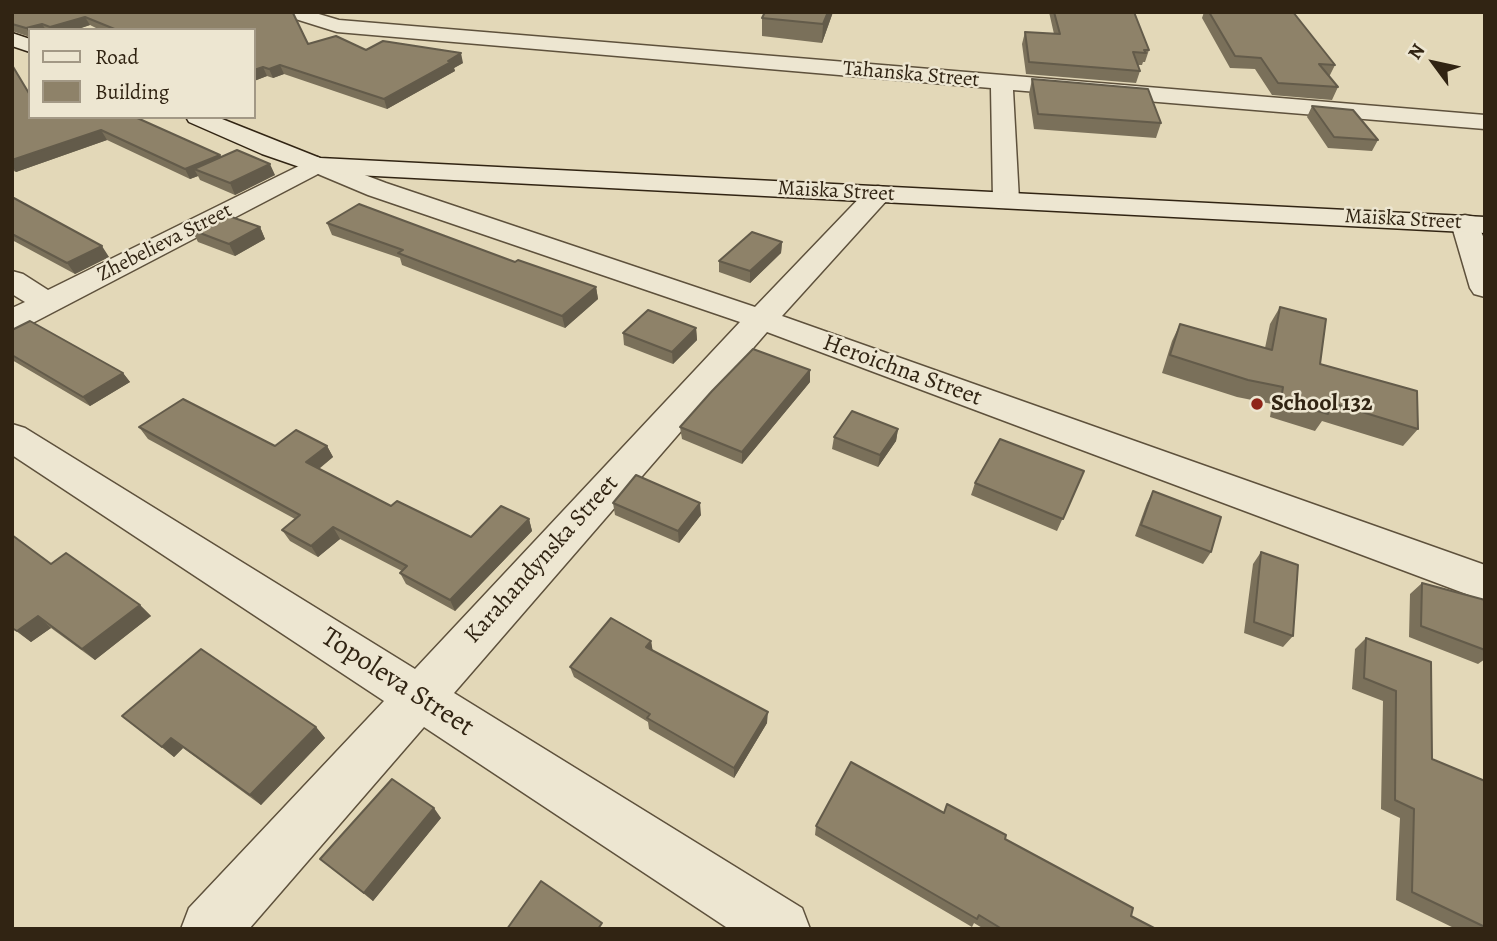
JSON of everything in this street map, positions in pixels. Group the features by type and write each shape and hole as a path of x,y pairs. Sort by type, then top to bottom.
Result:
{"street":[{"name":"Tahanska Street","path":"292,12 337,26 1485,122"},
{"path":"12,39 28,46"},
{"path":"1002,82 1006,200"},
{"name":"Maiska Street","path":"202,119 317,165 1475,224"},
{"name":"Zhebelieva Street","path":"12,321 317,165"},
{"name":"Heroichna Street","path":"317,165 377,189 761,319 1485,583"},
{"name":"Karahandynska Street","path":"210,929 761,319 878,194"},
{"path":"1475,224 1485,286"},
{"path":"12,280 47,303"},
{"name":"Topoleva Street","path":"12,437 781,929"}],"building":[{"path":"12,12 290,12 293,13 308,44 336,36 366,50 383,41 461,53 448,61 453,61 384,99 280,65 256,69 256,28 112,28 85,17 50,27 42,24 26,28 12,24"},
{"path":"765,12 828,12 823,24 762,18"},
{"path":"1054,12 1134,12 1149,50 1144,50 1146,53 1133,52 1140,71 1029,62 1025,32 1060,34"},
{"path":"1209,12 1293,12 1335,65 1319,64 1338,87 1278,83 1261,58 1235,56"},
{"path":"12,65 28,92 28,119 139,119 220,155 185,169 101,130 12,160"},
{"path":"1032,79 1148,89 1161,123 1038,114"},
{"path":"1312,106 1353,110 1378,140 1334,137"},
{"path":"237,150 270,164 230,183 194,169"},
{"path":"12,197 102,246 67,263 12,234"},
{"path":"359,204 515,262 518,260 596,287 562,316 398,253 403,250 327,223"},
{"path":"223,214 260,227 229,244 192,230"},
{"path":"752,232 782,242 750,271 719,261"},
{"path":"1280,307 1326,319 1320,364 1417,391 1418,429 1329,402 1328,414 1281,400 1283,387 1248,380 1170,355 1180,324 1272,350"},
{"path":"648,310 696,328 672,352 623,333"},
{"path":"30,321 123,373 83,397 12,355 12,330"},
{"path":"753,349 810,370 742,452 680,427 712,391"},
{"path":"183,399 275,446 296,430 327,446 306,462 391,506 397,501 471,537 501,506 529,519 450,600 400,573 407,566 333,527 311,546 282,530 300,515 139,427"},
{"path":"852,411 898,429 880,455 834,437"},
{"path":"1000,439 1084,471 1063,519 975,483"},
{"path":"636,475 700,503 678,531 613,503"},
{"path":"1153,491 1221,517 1211,552 1141,525"},
{"path":"12,535 51,564 66,553 140,605 82,649 38,616 17,631 12,628"},
{"path":"1261,552 1298,565 1293,636 1254,622"},
{"path":"1422,583 1485,600 1485,650 1421,626"},
{"path":"611,618 651,641 646,647 768,712 734,768 647,718 650,714 570,667"},
{"path":"1366,638 1431,662 1432,759 1485,781 1485,927 1412,892 1414,809 1395,800 1396,691 1364,678"},
{"path":"201,649 316,727 250,795 171,738 162,747 122,716"},
{"path":"851,762 944,813 947,804 1006,835 1005,839 1133,908 1131,916 1156,929 1002,929 979,915 977,919 816,826"},
{"path":"392,779 434,808 364,893 320,859"},
{"path":"541,881 602,923 598,929 507,929"}],"place":[{"name":"School 132","path":"1257,404"}]}
